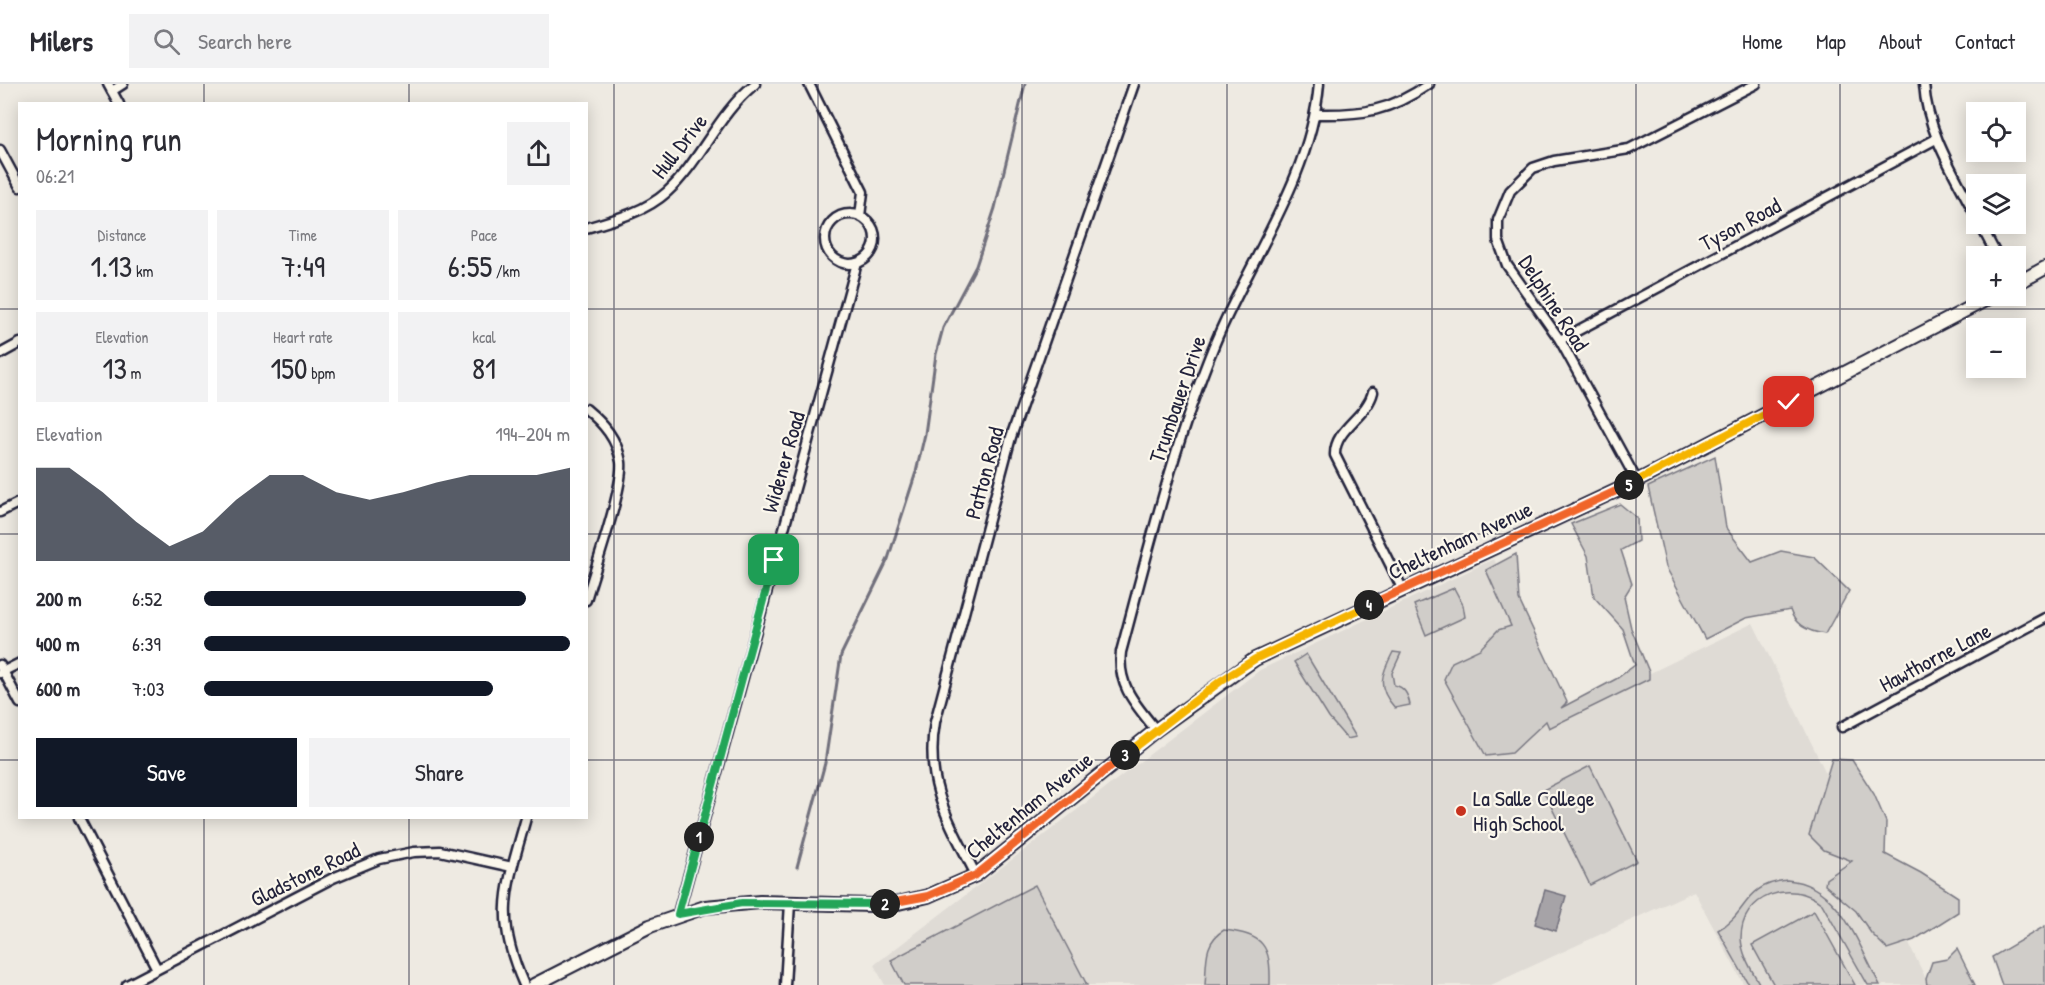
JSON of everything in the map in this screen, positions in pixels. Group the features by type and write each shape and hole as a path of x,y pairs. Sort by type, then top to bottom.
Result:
{"main road":[{"path":"2026,278 2045,268"},
{"name":"Cheltenham Avenue","path":"534,985 678,914 724,904 894,903 928,896 976,875 1156,730 1255,659 1637,481 1974,306"}],"street":[{"path":"117,102 110,87 123,84"},
{"name":"Hull Drive","path":"588,227 630,214 665,194 737,100 755,84"},
{"path":"809,84 863,192 860,216"},
{"name":"Patton Road","path":"976,875 935,787 931,752 935,722 1011,437 1134,84"},
{"name":"Trumbauer Drive","path":"1156,730 1127,693 1122,681 1119,668 1124,641 1175,454 1189,412 1215,343 1300,162 1317,114 1320,84"},
{"path":"1317,114 1371,112 1406,99 1429,84"},
{"name":"Delphine Road","path":"1637,481 1560,340 1501,254 1498,220 1504,201 1517,183 1542,164 1596,156 1644,143 1756,84"},
{"path":"1924,84 1925,98 1936,139 1966,197"},
{"name":"Tyson Road","path":"1560,340 1936,139"},
{"path":"0,150 18,183"},
{"path":"852,214 860,216 873,228 875,242 867,257 849,264 833,257 828,250 825,239 827,230 838,217 852,214"},
{"name":"Widener Road","path":"678,914 857,262"},
{"path":"0,354 18,344"},
{"path":"1373,392 1364,412 1340,436 1335,447 1335,455 1403,590"},
{"path":"588,411 610,432 615,441 621,468 588,593"},
{"path":"0,512 18,503"},
{"name":"Hawthorne Lane","path":"1842,727 2045,618"},
{"path":"18,664 1,670 18,700"},
{"path":"82,819 157,969"},
{"path":"524,985 509,948 504,920 513,867 526,819"},
{"name":"Gladstone Road","path":"127,985 348,871 379,859 414,852 440,851 513,867"},
{"path":"785,985 790,903"}],"shaded area":[{"path":"1715,456 1726,528 1752,562 1781,551 1814,557 1849,591 1825,634 1814,632 1799,624 1790,610 1746,618 1705,639 1666,567 1648,487"},
{"path":"1620,504 1637,518 1638,541 1621,550 1632,584 1624,597 1631,628 1649,672 1649,679 1549,728 1546,721 1512,753 1486,756 1444,679 1452,662 1480,649 1498,630 1511,626 1486,570 1516,554 1519,600 1567,702 1561,708 1616,679 1635,665 1623,629 1594,597 1588,556 1571,524"},
{"name":"La Salle College High School","path":"1494,559 1562,716 1753,623 1929,985 1744,985 1694,891 1491,985 885,985 874,965 1260,670"},
{"path":"1454,588 1463,605 1465,617 1426,635 1414,605"},
{"path":"1393,652 1401,653 1392,673 1394,685 1405,692 1410,705 1395,708 1385,694 1382,681"},
{"path":"1306,654 1356,737 1347,739 1329,718 1294,662"},
{"path":"1832,759 1852,760 1874,794 1886,822 1885,854 1921,873 1958,897 1958,912 1914,940 1887,949 1871,933 1856,911 1825,885 1826,879 1852,861 1824,850 1809,835"},
{"path":"1590,766 1637,861 1590,885 1543,790"},
{"path":"1787,880 1805,884 1821,892 1834,904 1855,935 1880,985 1868,985 1822,904 1810,896 1796,892 1783,892 1758,901 1749,911 1743,923 1741,938 1743,951 1760,985 1749,985 1718,930 1736,916 1747,900 1762,888"},
{"path":"1035,885 1087,985 904,985 891,960"},
{"path":"1545,890 1566,896 1556,931 1535,924"},
{"path":"1814,911 1855,985 1774,985 1752,945"},
{"path":"2045,926 2045,985 2002,985 1992,957"},
{"path":"1224,930 1248,935 1262,944 1269,960 1270,985 1205,985 1209,947 1217,935"},
{"path":"1957,949 1975,985 1927,985 1926,979 1932,962 1947,959"}],"waterway":[{"path":"797,867 825,763 841,655 888,559 916,472 925,434 936,354 943,328 976,266 995,208 1025,84"}],"place":[{"name":"La Salle College High School","path":"1461,811"}],"route":[{"path":"774,560 678,914 724,904 760,902 872,905 894,903 928,896 976,875 1156,730 1222,680 1255,659 1637,481 1789,402"}]}
